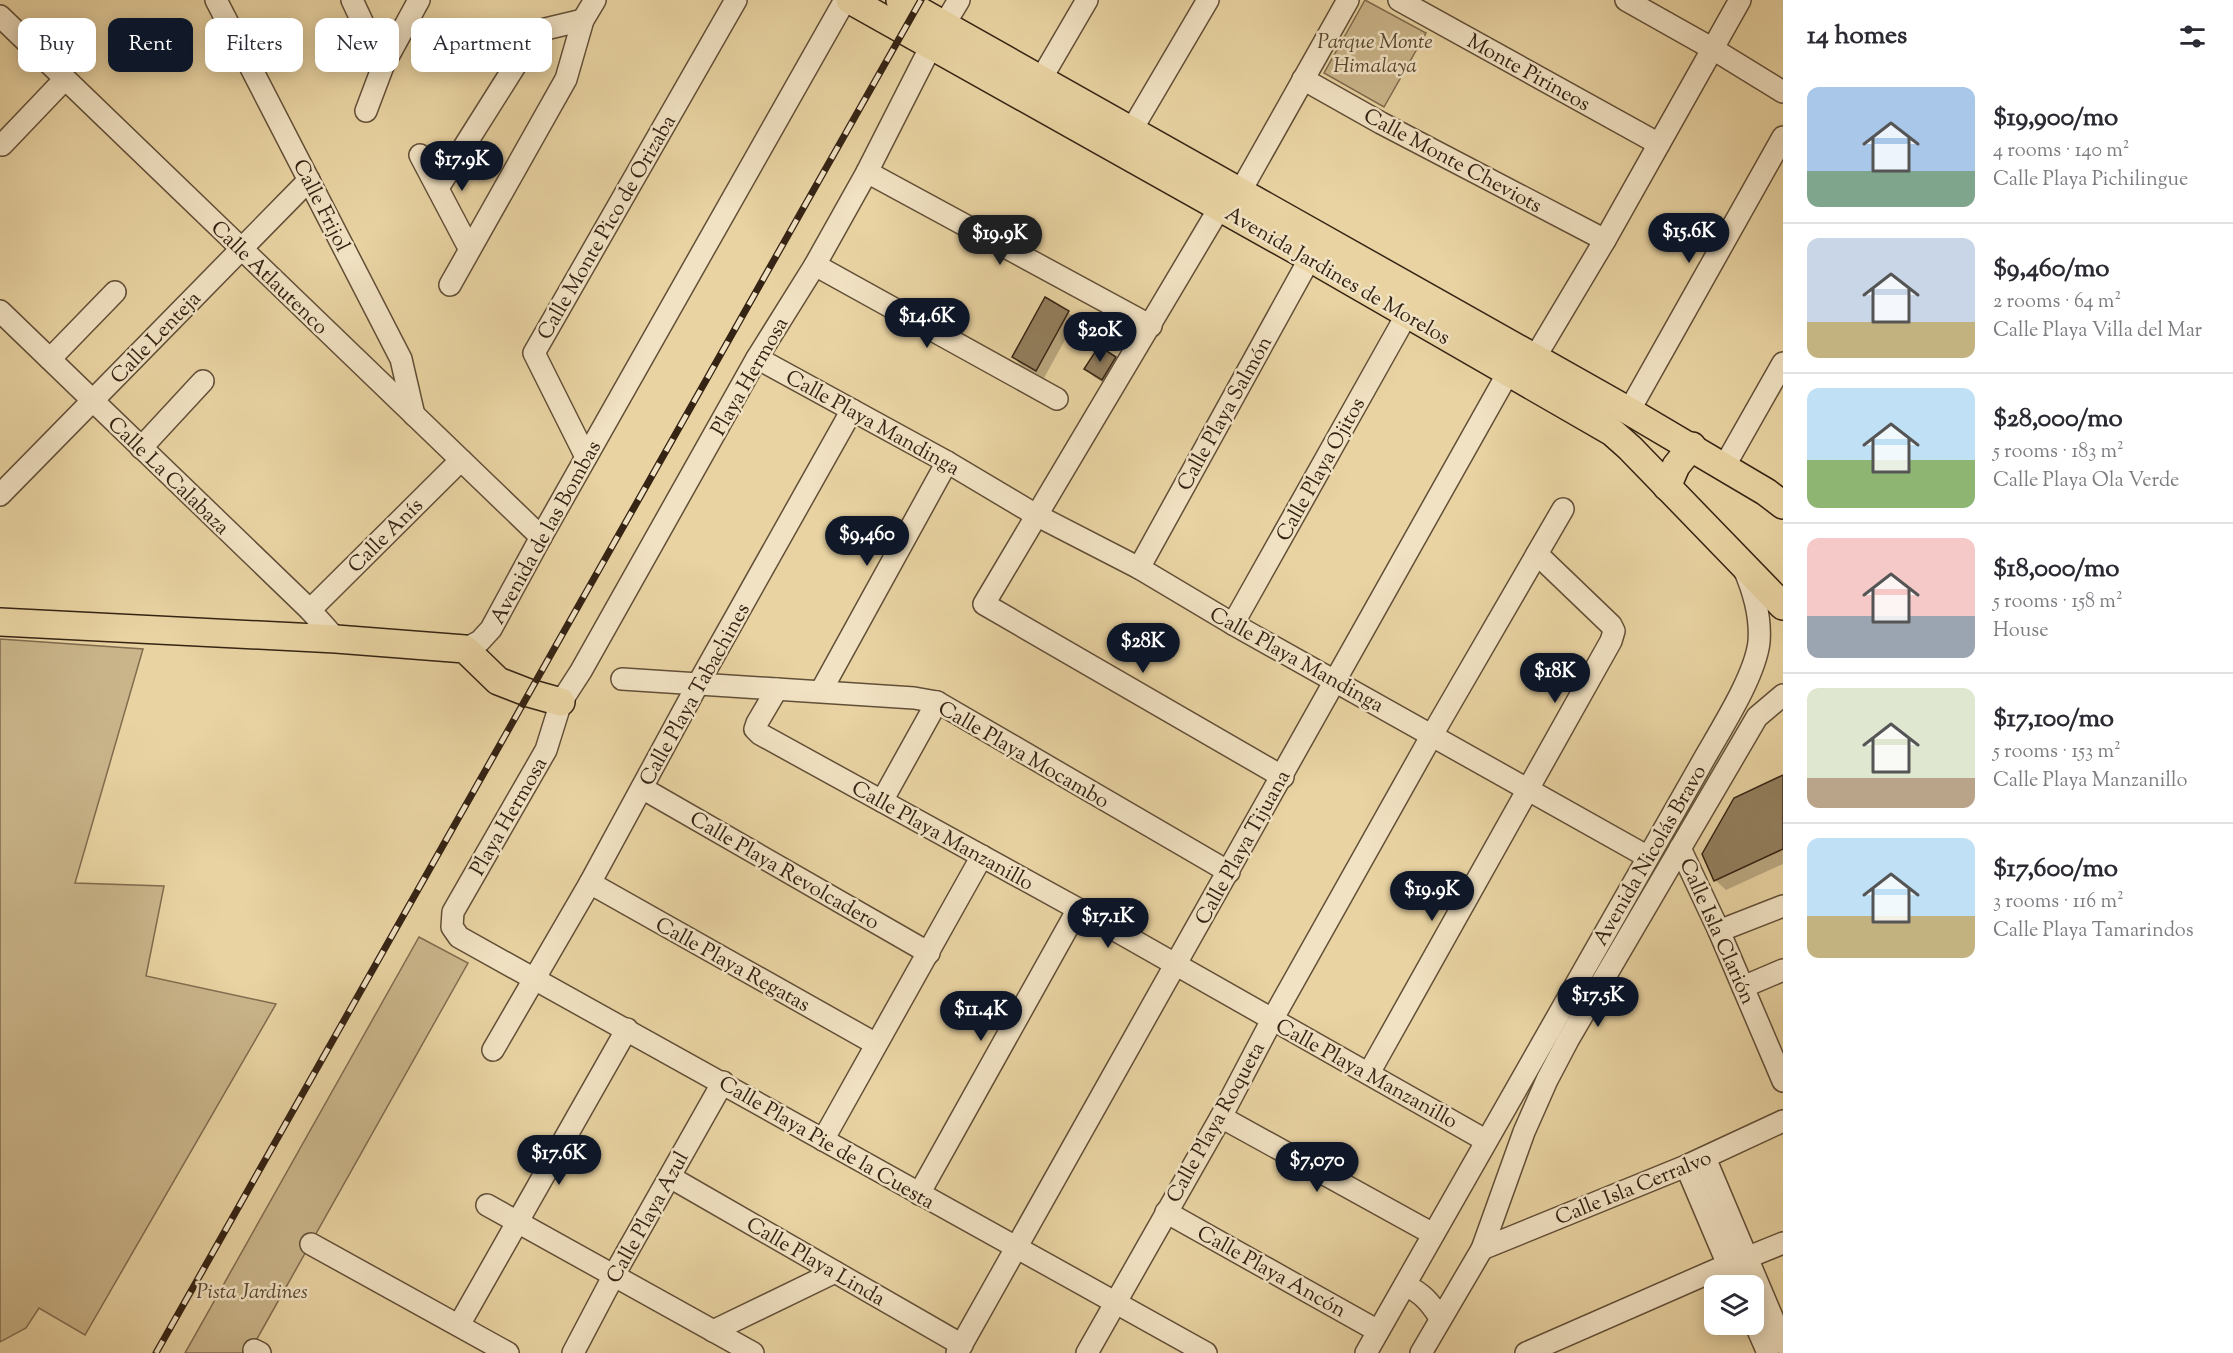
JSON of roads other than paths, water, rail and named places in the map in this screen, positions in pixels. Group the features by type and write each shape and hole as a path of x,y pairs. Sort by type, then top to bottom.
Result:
{"main road":[{"name":"Avenida Jardines de Morelos","path":"850,0 1041,79 1131,131 1179,171"},
{"name":"Avenida Jardines de Morelos","path":"900,0 938,35 1230,200 1629,411 1766,492 1783,505"},
{"name":"Avenida Jardines de Morelos","path":"1230,200 1310,258 1612,432 1783,606"},
{"path":"1667,487 1676,466 1692,447"},
{"path":"4,618 465,649 498,681 561,702"}],"street":[{"name":"Calle Frijol","path":"216,0 401,359 414,415"},
{"path":"351,0 360,18"},
{"path":"399,37 419,0"},
{"path":"450,285 566,79 584,20 595,0"},
{"name":"Calle Monte Pico de Orizaba","path":"586,457 534,353 736,0"},
{"name":"Avenida de las Bombas","path":"465,649 480,641 491,629 845,0"},
{"name":"Playa Hermosa","path":"452,927 453,912 546,750 561,702 581,671 757,358 815,265 959,0"},
{"path":"1041,79 1087,0"},
{"path":"1131,131 1208,0"},
{"path":"1283,777 984,604 1036,514 1303,79 1348,0"},
{"name":"Monte Pirineos","path":"1399,0 1659,144"},
{"path":"1626,0 1783,92"},
{"path":"1534,359 1605,240 1740,0"},
{"name":"Calle Atlautenco","path":"0,16 541,537"},
{"path":"438,188 537,32 584,20"},
{"path":"366,111 381,72"},
{"path":"2,145 65,79"},
{"name":"Calle Monte Cheviots","path":"1303,79 1381,123 1605,240"},
{"path":"1629,411 1783,137"},
{"path":"420,155 469,248"},
{"path":"867,172 1151,326"},
{"name":"Calle Lenteja","path":"0,495 309,180"},
{"name":"Calle Playa Salmón","path":"1138,568 1310,258"},
{"path":"815,265 1057,399"},
{"path":"50,359 115,292"},
{"name":"Calle La Calabaza","path":"0,311 310,610 336,639"},
{"name":"Calle Playa Ojitos","path":"1233,624 1407,314"},
{"name":"Calle Playa Mandinga","path":"757,358 947,462 1036,514 1138,568 1233,624 1648,857"},
{"path":"1724,467 1783,363"},
{"name":"Calle Playa Tijuana","path":"960,1349 1508,373"},
{"path":"141,448 203,381"},
{"name":"Calle Playa Tabachines","path":"492,1050 590,883 698,684 852,410"},
{"name":"Calle Anís","path":"310,610 461,460"},
{"path":"821,691 947,462"},
{"name":"Calle Playa Roqueta","path":"1087,1353 1221,1117 1272,1020 1432,735 1563,509"},
{"path":"1369,1074 1530,790 1614,632 1611,625 1537,554"},
{"name":"Avenida Nicolás Bravo","path":"1366,1353 1699,768 1752,670 1759,642 1754,593 1742,563"},
{"name":"Calle Playa Mocambo","path":"622,679 821,691 914,698 937,702 1229,872"},
{"name":"Calle Playa Manzanillo","path":"777,689 757,723 755,729 760,734 1078,909 1369,1074 1490,1132 1511,1126 1524,1132"},
{"name":"Avenida Nicolás Bravo","path":"1421,1353 1482,1249 1524,1132 1568,1040 1719,778 1757,717 1783,695"},
{"path":"882,801 937,702"},
{"path":"1699,768 1719,778"},
{"name":"Calle Playa Revolcadero","path":"642,788 929,952"},
{"name":"Calle Isla Clarión","path":"1680,848 1719,931 1783,1082"},
{"path":"823,1140 982,856"},
{"name":"Calle Playa Regatas","path":"590,883 876,1044"},
{"path":"1719,931 1783,906"},
{"path":"919,1194 1078,909"},
{"name":"Calle Playa Pie de la Cuesta","path":"452,927 459,937 1206,1353"},
{"path":"1743,987 1783,970"},
{"path":"459,1325 627,1029"},
{"name":"Calle Playa Azul","path":"573,1353 614,1275 723,1082"},
{"path":"1221,1117 1433,1234"},
{"name":"Calle Isla Cerralvo","path":"1482,1249 1696,1162 1783,1121"},
{"path":"1696,1162 1742,1275"},
{"name":"Calle Playa Linda","path":"670,1177 835,1272 960,1349"},
{"path":"487,1205 753,1353"},
{"name":"Calle Playa Ancón","path":"1166,1212 1378,1331"},
{"path":"1526,1353 1783,1243"},
{"path":"311,1244 508,1353"},
{"path":"1737,1262 1737,1275"},
{"path":"713,1331 835,1272"},
{"path":"1405,1285 1419,1291 1429,1300 1440,1318"},
{"path":"1764,1322 1783,1343"},
{"path":"1763,1335 1768,1353"}],"railway":[{"path":"156,1353 921,0"}],"park label":[{"name":"Parque Monte Himalaya","path":"1375,53"},
{"name":"Pista Jardines","path":"252,1291"}]}
